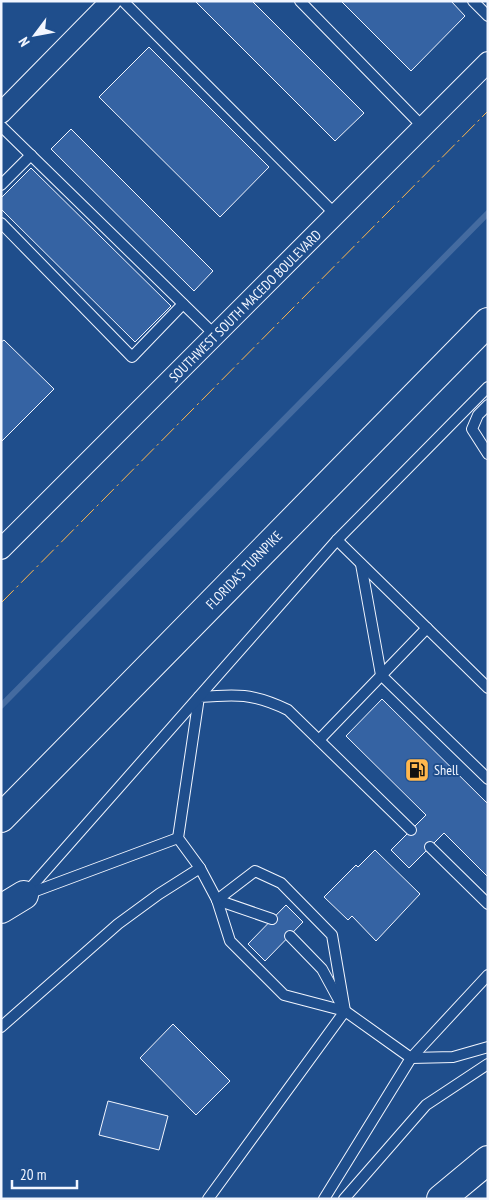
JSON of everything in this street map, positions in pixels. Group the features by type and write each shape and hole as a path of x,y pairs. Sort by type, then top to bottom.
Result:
{"highway":[{"name":"FLORIDA'S TURNPIKE","path":"1,818 488,322"},
{"path":"1,909 24,895"},
{"path":"441,1199 488,1160"}],"street":[{"path":"1,113 111,1"},
{"name":"SOUTHWEST SOUTH MACEDO BOULEVARD","path":"1,550 488,62"}],"lane":[{"path":"123,1 336,215"},
{"path":"300,1 423,127"},
{"path":"473,1 488,16"},
{"path":"1,126 216,335"},
{"path":"1,185 31,155"},
{"path":"1,223 132,357 183,304"},
{"path":"24,895 337,540 488,387"},
{"path":"488,405 478,415 472,429 488,454"},
{"path":"337,540 488,688"},
{"path":"361,564 380,675 488,779"},
{"path":"319,740 427,628"},
{"path":"199,697 231,694 264,698 288,710 411,830"},
{"path":"199,697 178,838 200,868 217,900 230,941 284,995 345,1011 411,1058 453,1058 488,1047"},
{"path":"24,895 178,838"},
{"path":"430,847 488,904"},
{"path":"1,1026 118,924 200,868"},
{"path":"208,1199 345,1011 332,935 281,883 255,871 217,900"},
{"path":"217,900 272,919"},
{"path":"290,936 322,968 345,1011"},
{"path":"324,1199 411,1058 488,975"},
{"path":"344,1199 426,1106 488,1064"}],"building":[{"path":"195,1 252,1 364,113 335,141"},
{"path":"341,1 451,1 465,16 411,71"},
{"path":"149,47 269,167 220,217 99,97"},
{"path":"71,129 213,271 194,291 51,149"},
{"path":"31,168 171,306 135,342 1,209 1,198"},
{"path":"4,340 54,389 1,442 1,342"},
{"name":"Shell","path":"382,699 488,804 488,877 444,833 409,868 391,850 426,815 346,736"},
{"path":"375,850 420,894 376,941 352,916 348,920 324,897 356,865 358,867"},
{"path":"286,905 303,922 265,961 248,944"},
{"path":"173,1024 230,1081 196,1115 140,1058"},
{"path":"108,1101 168,1116 159,1150 99,1135"}],"waterway":[{"path":"1,706 488,213"}],"power":[{"path":"1,603 488,111"}],"place":[{"name":"Shell","path":"417,770"}]}
